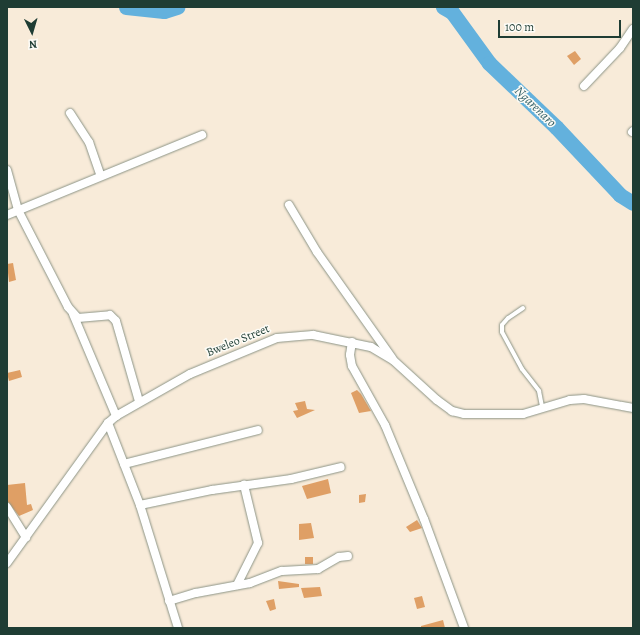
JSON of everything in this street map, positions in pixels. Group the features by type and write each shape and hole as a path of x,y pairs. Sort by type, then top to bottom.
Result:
{"street":[{"path":"584,86 620,48 633,29"},
{"path":"70,113 88,142 101,176"},
{"path":"7,215 202,135"},
{"path":"7,170 18,210 52,278 73,314 116,416"},
{"path":"289,205 317,252 393,360"},
{"path":"73,314 85,319 110,315 116,321 139,402"},
{"name":"Bweleo Street","path":"7,563 108,423 116,416 190,374 277,338 313,335 371,347 393,360 452,411 464,414 523,414 560,402 584,399 633,408"},
{"path":"352,342 350,354 352,366 385,425 424,519 464,628"},
{"path":"108,423 140,505 178,628"},
{"path":"124,464 258,430"},
{"path":"140,505 244,485 291,479 341,467"},
{"path":"237,585 258,543 244,485"},
{"path":"7,507 26,538"},
{"path":"169,601 250,583 282,571 318,569 339,558 348,556"}],"lane":[{"path":"523,308 508,318 502,325 502,332 522,369 539,391 542,408"}],"building":[{"path":"575,51 581,59 574,65 567,56"},
{"path":"13,263 16,280 9,282 7,264"},
{"path":"20,370 22,377 9,381 7,373"},
{"path":"357,390 371,411 359,413 351,393"},
{"path":"305,401 307,409 315,410 297,418 293,411 298,410 295,403"},
{"path":"328,479 331,493 307,499 302,486"},
{"path":"25,483 27,505 31,504 33,510 19,516 8,502 7,485"},
{"path":"366,494 365,502 359,503 359,495"},
{"path":"417,520 422,528 410,532 406,527"},
{"path":"311,523 314,538 299,540 299,524"},
{"path":"305,557 313,557 313,564 305,564"},
{"path":"278,581 299,584 299,587 279,589"},
{"path":"320,587 322,596 304,598 301,588"},
{"path":"422,596 425,607 417,609 414,598"},
{"path":"274,599 276,609 270,611 266,601"},
{"path":"443,620 445,628 421,628 421,626"}],"waterway":[{"name":"Ngarenaro","path":"126,7 164,11 177,7"},
{"name":"Ngarenaro","path":"443,7 452,12 489,63 556,127 620,195 633,203"}]}
